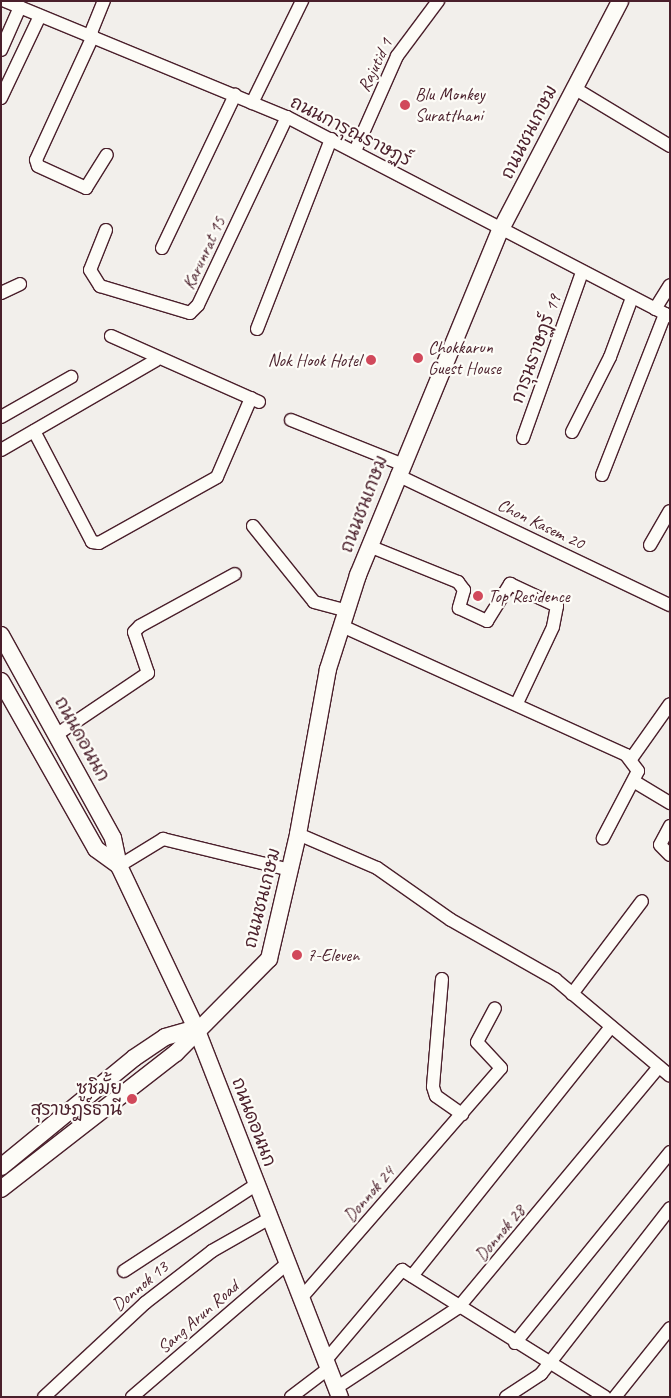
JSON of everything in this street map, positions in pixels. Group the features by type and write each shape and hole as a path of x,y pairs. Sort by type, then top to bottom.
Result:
{"main road":[{"name":"ถนนชนเกษม","path":"1,1189 176,1053 196,1028 246,986 269,959 298,834 328,669 369,546 399,469 500,231 620,1"},
{"name":"ถนนดอนนก","path":"1,635 113,838 119,866 196,1028 338,1392"},
{"name":"ถนนดอนนก","path":"1,681 96,849 119,866"},
{"name":"ถนนชนเกษม","path":"1,1167 134,1058 165,1037 196,1028"}],"street":[{"name":"ถนนการุณราษฏร์","path":"5,1 26,6 40,16 287,117 355,151 500,231 663,313"},
{"path":"104,1 91,36 36,160 38,166 86,188 107,155"},
{"path":"252,103 302,1"},
{"name":"Rajutid 1","path":"355,151 397,56 438,1"},
{"path":"1,50 26,6"},
{"path":"1,98 40,16"},
{"path":"574,88 670,146"},
{"path":"162,248 235,95"},
{"name":"Karunrat 15","path":"106,230 90,270 100,286 190,313 198,305 287,117"},
{"path":"258,329 331,139"},
{"name":"การุนราษฏร์ 19","path":"523,438 582,272"},
{"path":"1,294 20,284"},
{"path":"602,475 663,313 670,285"},
{"path":"572,432 610,357 632,298"},
{"path":"34,431 92,542 99,543 217,477 255,400 156,360 111,336"},
{"path":"1,450 156,360"},
{"path":"3,412 71,377"},
{"name":"Chon Kasem 20","path":"291,420 399,469 670,605"},
{"path":"650,545 670,511"},
{"path":"253,526 314,602 344,619 630,759 638,771 635,782 602,838"},
{"path":"369,546 458,582 464,590 460,608 486,621 510,584 557,606 553,627 517,703"},
{"path":"56,735 148,674 134,632 140,626 235,574"},
{"path":"630,759 666,718 670,704"},
{"path":"635,782 670,803"},
{"path":"670,826 660,845 670,855"},
{"path":"298,834 377,868 451,920 572,994 670,1076"},
{"path":"119,866 163,840 290,870"},
{"path":"572,994 642,901"},
{"path":"442,978 433,1087 436,1096 462,1114"},
{"name":"Donnok 24","path":"302,1297 501,1068 477,1042 496,1008"},
{"path":"412,1276 611,1027"},
{"name":"Donnok 28","path":"338,1392 458,1308 659,1066"},
{"path":"515,1343 670,1152"},
{"path":"124,1271 257,1184"},
{"path":"506,1397 541,1374 546,1363 670,1208"},
{"name":"Donnok 13","path":"44,1397 145,1303 212,1251 270,1218"},
{"name":"Sang Arun Road","path":"132,1397 288,1263"},
{"path":"291,1397 327,1364 394,1274 402,1270 458,1308 605,1397"},
{"path":"615,1397 670,1328"}],"place":[{"name":"Blu Monkey Suratthani","path":"405,105"},
{"name":"Chokkarun Guest House","path":"418,358"},
{"name":"Nok Hook Hotel","path":"371,360"},
{"name":"Top Residence","path":"478,596"},
{"name":"7-Eleven","path":"297,955"},
{"name":"ซูชิมั้ย สุราษฎร์ธานี","path":"132,1099"}]}
